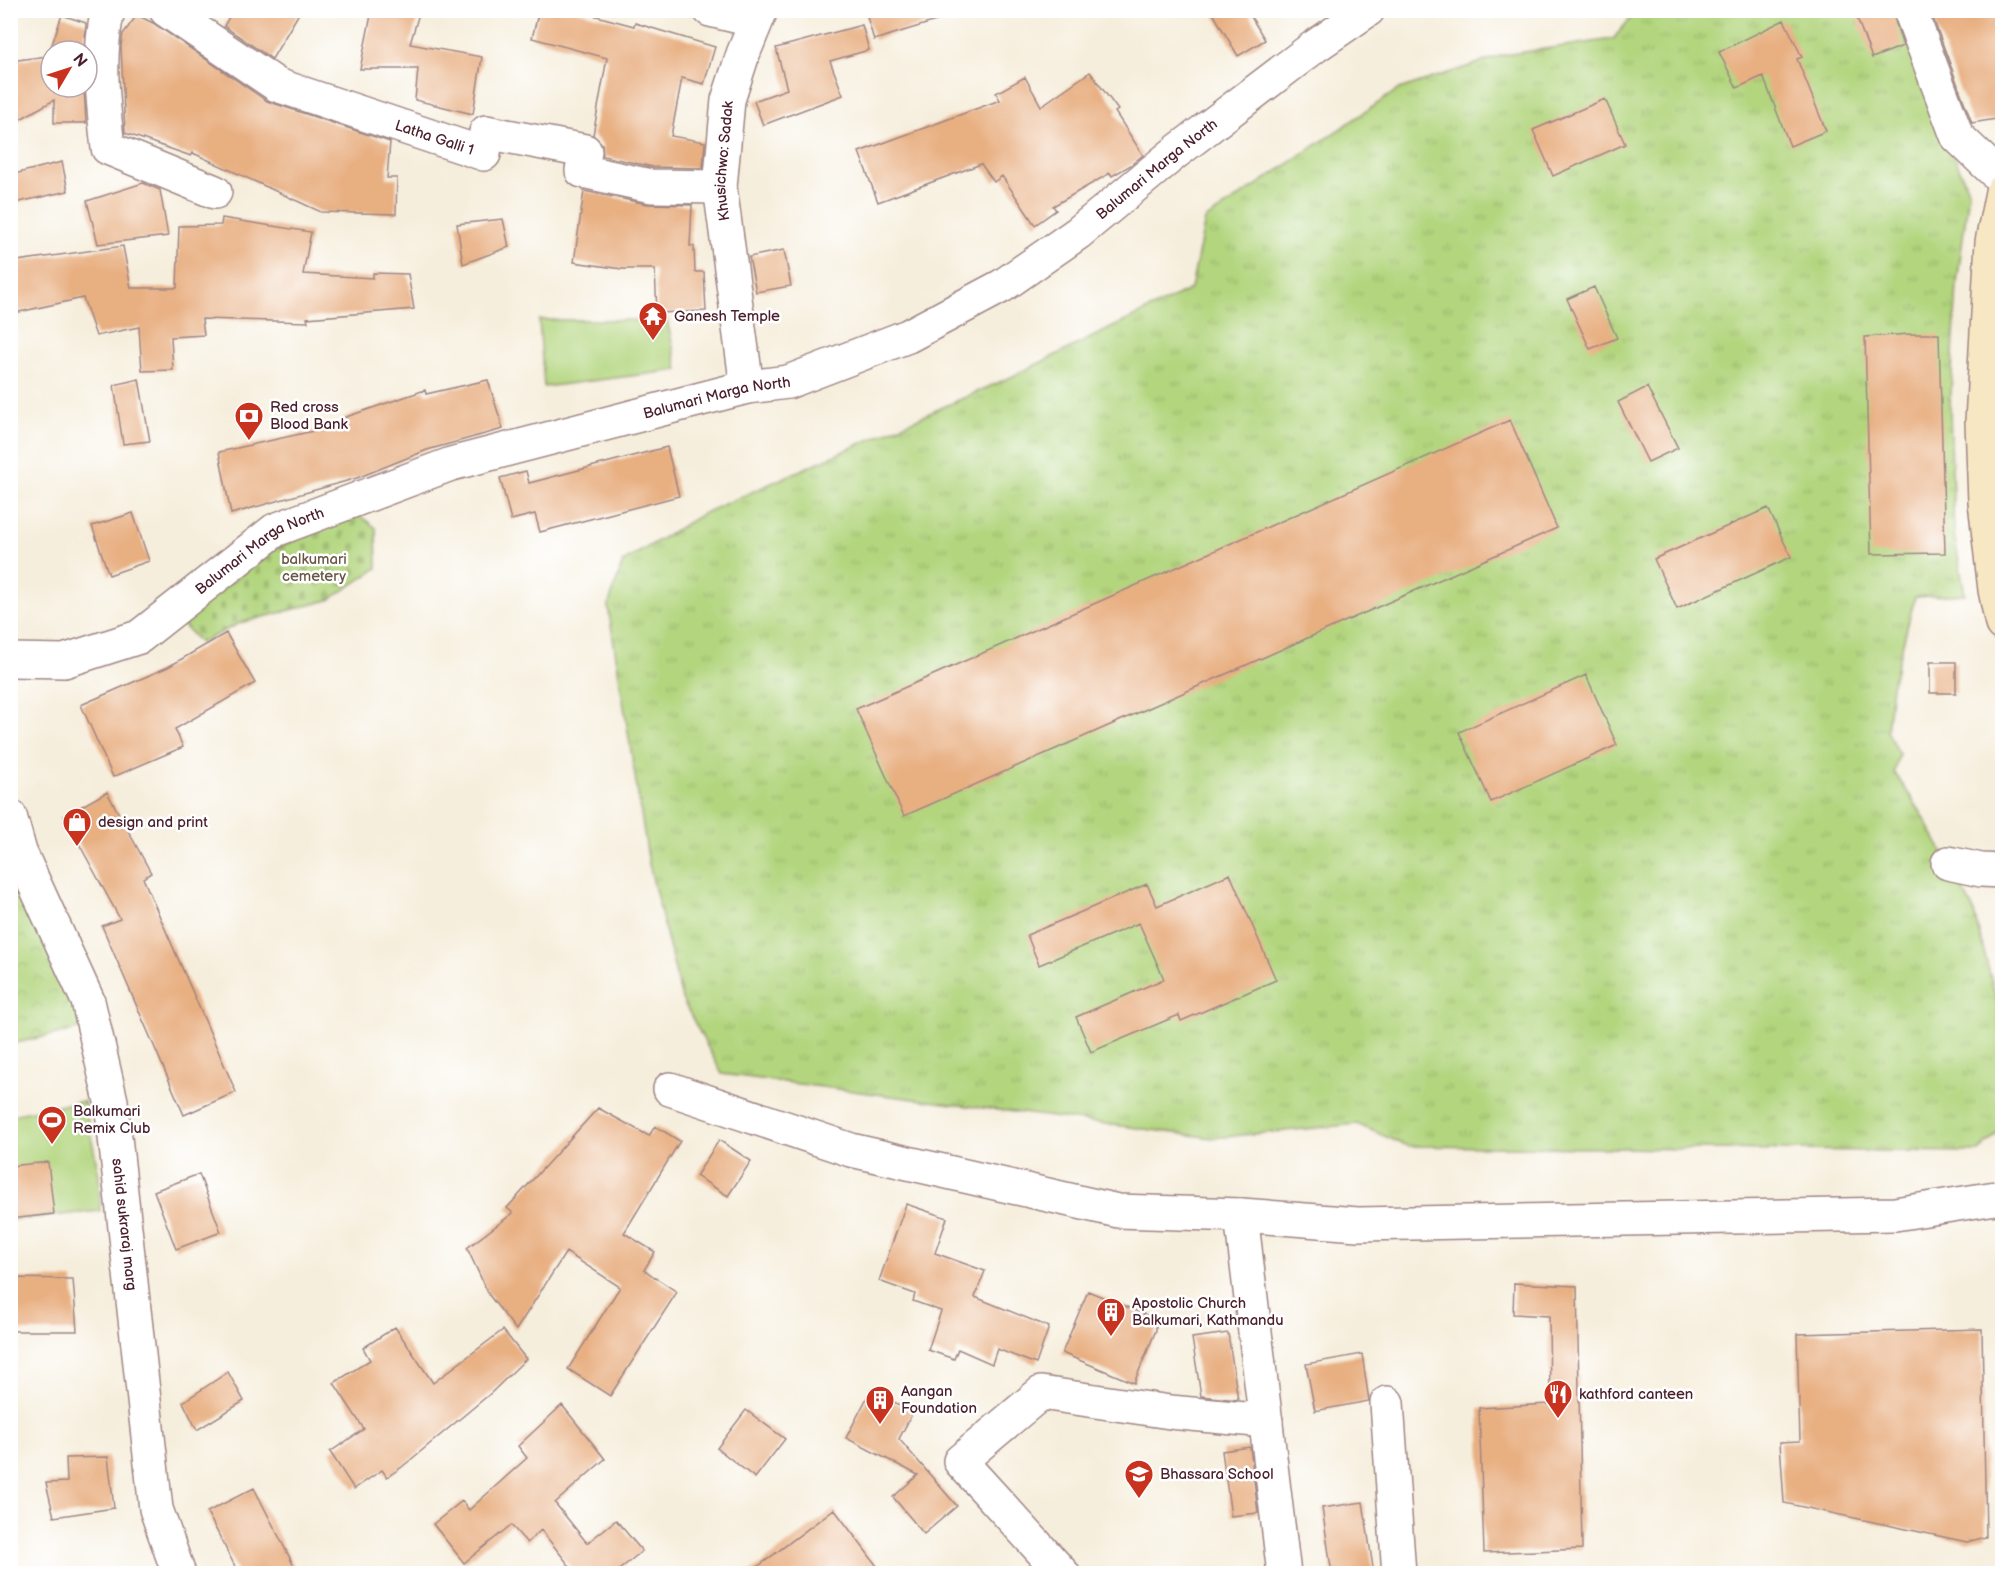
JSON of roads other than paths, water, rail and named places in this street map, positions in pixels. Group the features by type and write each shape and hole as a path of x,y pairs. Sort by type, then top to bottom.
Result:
{"main road":[{"path":"2002,192 1992,242 1982,422 1985,502 1995,590 2002,624"}],"street":[{"path":"108,10 103,32 99,151 215,192"},
{"name":"Latha Galli 1","path":"166,10 277,85 484,154 486,132 585,151 582,171 651,186 720,187"},
{"path":"710,10 758,16"},
{"name":"Balumari Marga North","path":"10,660 64,661 139,637 275,530 451,464 747,387 788,382 908,336 1002,286 1078,233 1176,152 1314,47 1368,10"},
{"path":"1910,10 1957,136 2002,179"},
{"name":"Khusichwo: Sadak","path":"747,387 720,187 728,100 758,16"},
{"name":"sahid sukraraj marg","path":"10,816 20,852 87,1001 111,1101 156,1509 179,1574"},
{"path":"1948,863 1981,870 2002,871"},
{"path":"670,1089 851,1150 1118,1211 1242,1215 1358,1224 1895,1214 2002,1197"},
{"path":"1242,1215 1284,1574"},
{"path":"1063,1574 960,1461 1041,1393 1170,1412 1266,1421"},
{"path":"1387,1403 1400,1574"}],"place":[{"name":"Ganesh Temple","path":"653,342"},
{"name":"Red cross Blood Bank","path":"249,442"},
{"name":"design and print","path":"77,848"},
{"name":"Balkumari Remix Club","path":"52,1146"},
{"name":"Apostolic Church Balkumari, Kathmandu","path":"1111,1338"},
{"name":"kathford canteen","path":"1558,1420"},
{"name":"Aangan Foundation","path":"880,1426"},
{"name":"Bhassara School","path":"1139,1500"}],"park label":[{"name":"balkumari cemetery","path":"314,568"}]}
